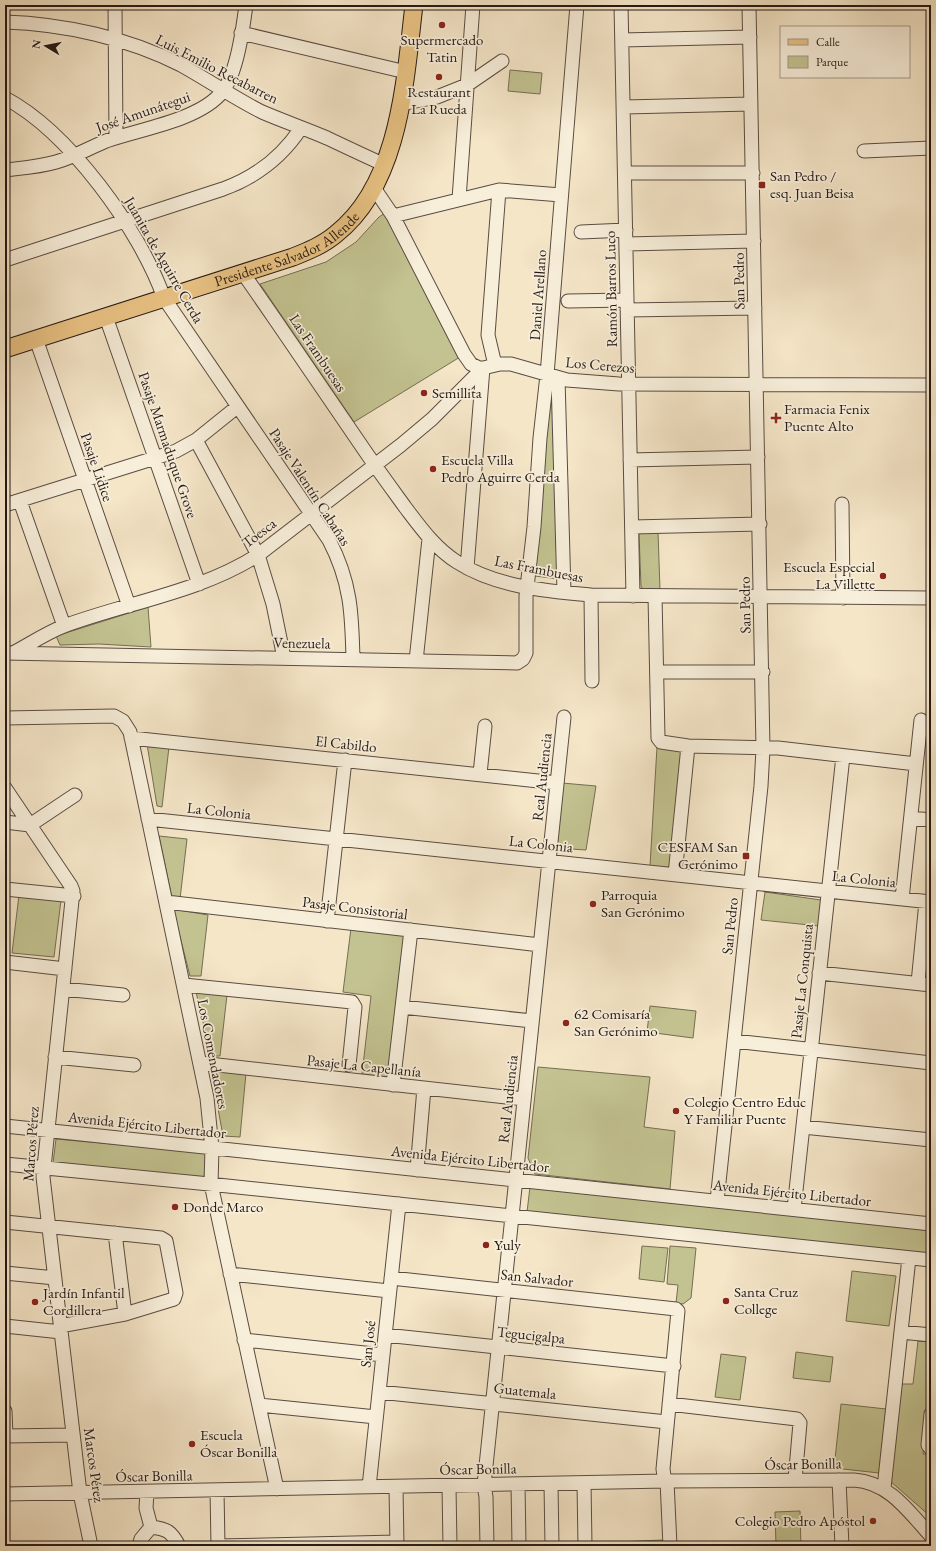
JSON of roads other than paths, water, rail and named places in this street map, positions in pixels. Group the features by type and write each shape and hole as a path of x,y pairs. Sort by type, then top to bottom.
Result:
{"main road":[{"name":"Presidente Salvador Allende","path":"5,349 293,257 326,242 345,227 364,204 374,188 385,165 393,138 406,72 414,5"}],"street":[{"path":"115,5 114,40 116,138"},
{"name":"José Amunátegui","path":"5,170 48,164 74,156 116,138 196,112 213,102 224,91 232,73 242,33 246,5"},
{"path":"459,199 473,5"},
{"name":"Daniel Arellano","path":"528,587 540,438 553,376 561,195 577,5"},
{"name":"Ramón Barros Luco","path":"621,5 633,596"},
{"name":"San Pedro","path":"717,1201 761,786 763,748 763,672 749,5"},
{"name":"Luis Emilio Recabarren","path":"5,22 60,27 114,40 167,59 263,112 385,165"},
{"path":"242,33 406,72"},
{"path":"622,40 750,36"},
{"path":"400,104 437,97 467,86 502,61"},
{"name":"Juanita de Aguirre Cerda","path":"5,98 34,116 74,156 108,198 124,221 149,265 164,298 237,407"},
{"path":"624,107 751,104"},
{"path":"5,260 223,189 243,181 266,167 277,158 301,128"},
{"path":"864,151 931,148"},
{"path":"625,173 753,173"},
{"path":"374,188 393,216 464,354 471,364 489,367"},
{"path":"393,216 499,190 561,195"},
{"path":"467,568 489,367 488,335 499,190"},
{"path":"581,232 626,230"},
{"path":"626,244 754,241"},
{"name":"Las Frambuesas","path":"243,273 375,466 429,539 447,555 467,568 497,580 528,587 591,595 761,598 931,598"},
{"path":"568,301 627,305 755,308"},
{"name":"Pasaje Marmaduque Grove","path":"106,317 199,584"},
{"name":"Pasaje Lidice","path":"36,339 129,606"},
{"name":"Los Cerezos","path":"489,367 511,364 553,376 586,383 931,385"},
{"name":"Toesca","path":"9,653 64,626 199,584 227,573 258,555 375,466 432,419 489,367"},
{"path":"553,376 564,592"},
{"path":"5,505 176,451 196,440 237,407"},
{"name":"Pasaje Valentín Cabañas","path":"237,407 329,540 343,572 351,612 353,660"},
{"path":"196,440 258,555 273,604 284,658"},
{"path":"630,460 758,457"},
{"path":"20,501 64,626"},
{"path":"842,504 843,598"},
{"path":"632,528 760,524"},
{"path":"416,661 429,539"},
{"name":"Venezuela","path":"9,653 517,663 523,659 526,653 526,601 528,587"},
{"path":"591,595 592,681"},
{"path":"655,596 658,738 661,742 666,744 688,746 778,748 916,764"},
{"path":"657,672 763,672"},
{"name":"Los Comendadores","path":"5,718 109,716 119,718 129,728 207,1098 212,1148 211,1184 277,1489"},
{"name":"Real Audiencia","path":"487,1546 486,1497 484,1485 564,717"},
{"path":"902,899 916,764 925,745 921,720"},
{"path":"480,774 485,726"},
{"name":"El Cabildo","path":"131,738 557,782"},
{"path":"674,875 688,746"},
{"name":"Pasaje La Conquista","path":"794,1209 843,756"},
{"path":"328,920 345,760"},
{"path":"5,788 71,886 74,896 5,889"},
{"path":"5,822 30,825 75,795"},
{"path":"911,818 931,820"},
{"name":"La Colonia","path":"148,819 929,902"},
{"name":"Marcos Pérez","path":"74,896 47,1131 43,1181 80,1493 91,1546"},
{"name":"Pasaje Consistorial","path":"166,902 540,945"},
{"path":"819,972 924,984 929,902"},
{"path":"393,1085 411,930"},
{"path":"5,962 65,969"},
{"path":"184,985 352,1002 355,1007 349,1065"},
{"path":"63,989 123,995"},
{"path":"402,1007 532,1021"},
{"path":"734,1042 931,1063"},
{"path":"56,1057 134,1065"},
{"name":"Pasaje La Capellanía","path":"200,1063 524,1099"},
{"path":"417,1170 424,1088"},
{"name":"Avenida Ejército Libertador","path":"5,1126 931,1224"},
{"path":"803,1127 931,1140"},
{"path":"5,1164 211,1184 931,1260"},
{"name":"San José","path":"369,1487 399,1204"},
{"path":"5,1222 115,1233 164,1240 166,1243 176,1293 175,1297 171,1300 125,1314 61,1329 5,1326"},
{"path":"115,1233 125,1314"},
{"path":"884,1488 909,1258"},
{"path":"5,1273 55,1278"},
{"path":"230,1274 390,1291"},
{"name":"San Salvador","path":"391,1278 676,1309 678,1311 674,1366"},
{"path":"901,1332 931,1335"},
{"name":"Tegucigalpa","path":"385,1335 674,1366"},
{"path":"244,1340 383,1355"},
{"path":"670,1546 667,1482 663,1469 674,1366"},
{"name":"Guatemala","path":"379,1392 667,1422"},
{"path":"670,1404 795,1419 799,1421 800,1426 794,1480"},
{"path":"258,1405 376,1417"},
{"path":"5,1411 6,1436 73,1435"},
{"path":"930,1448 931,1414"},
{"path":"839,1480 842,1546"},
{"name":"Óscar Bonilla","path":"5,1494 518,1484 862,1480 877,1484 884,1488 931,1536"},
{"path":"584,1483 585,1546"},
{"path":"518,1484 519,1546"},
{"path":"551,1484 552,1546"},
{"path":"449,1486 450,1546"},
{"path":"217,1490 218,1546 397,1544 396,1487"},
{"path":"147,1492 146,1508 151,1527"},
{"path":"139,1546 142,1539 151,1527"},
{"path":"151,1527 164,1528 175,1538 179,1546"}],"place":[{"name":"Supermercado Tatin","path":"442,25"},
{"name":"Restaurant La Rueda","path":"439,77"},
{"name":"San Pedro / esq. Juan Beisa","path":"762,185"},
{"name":"Semillita","path":"424,393"},
{"name":"Farmacia Fenix Puente Alto","path":"776,418"},
{"name":"Escuela Villa Pedro Aguirre Cerda","path":"433,469"},
{"name":"Escuela Especial La Villette","path":"883,576"},
{"name":"CESFAM San Gerónimo","path":"746,856"},
{"name":"Parroquia San Gerónimo","path":"593,904"},
{"name":"62 Comisaría San Gerónimo","path":"566,1023"},
{"name":"Colegio Centro Educ Y Familiar Puente","path":"676,1111"},
{"name":"Donde Marco","path":"175,1207"},
{"name":"Yuly","path":"486,1245"},
{"name":"Santa Cruz College","path":"726,1301"},
{"name":"Jardín Infantil Cordillera","path":"35,1302"},
{"name":"Escuela Óscar Bonilla","path":"192,1444"},
{"name":"Colegio Pedro Apóstol","path":"873,1521"}]}
